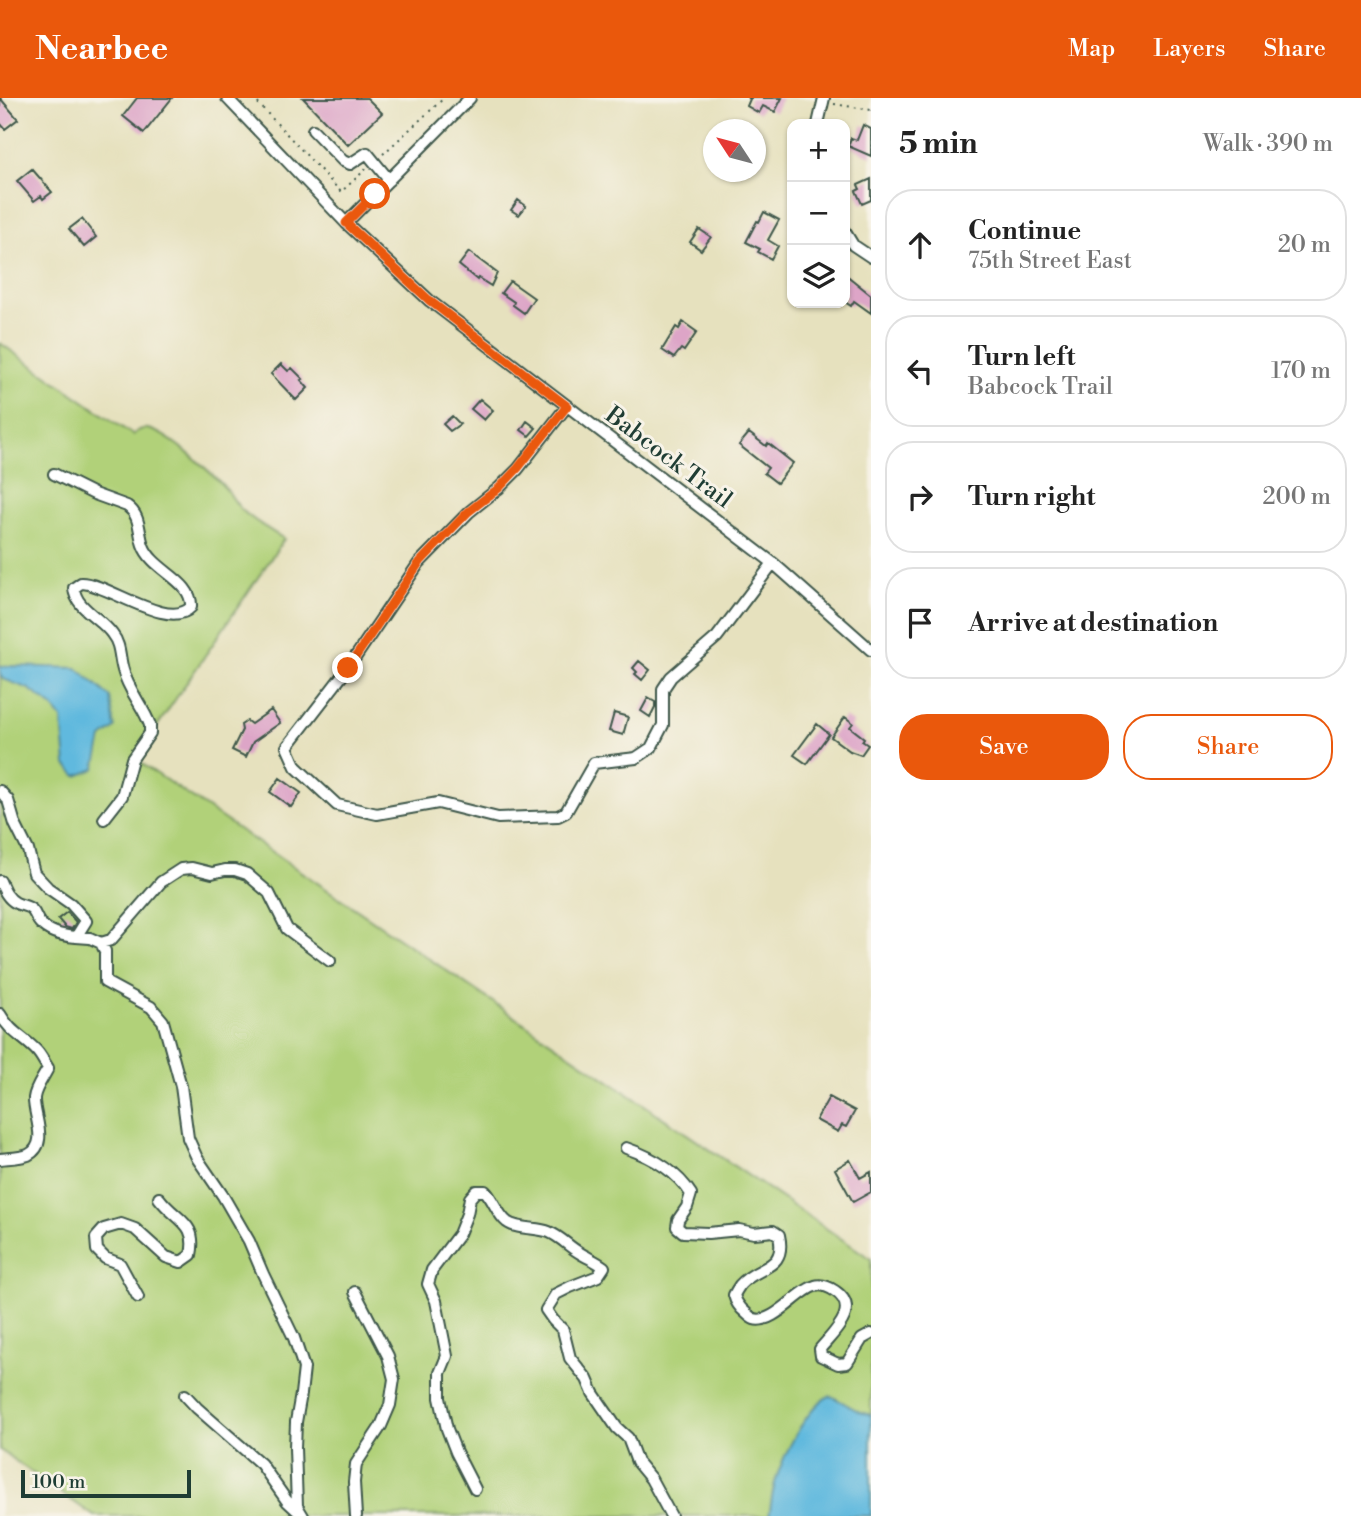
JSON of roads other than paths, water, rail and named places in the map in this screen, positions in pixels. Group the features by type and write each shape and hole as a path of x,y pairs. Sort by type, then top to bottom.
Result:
{"street":[{"name":"Babcock Trail","path":"228,98 346,223 430,301 773,563 871,650"},
{"path":"346,223 470,98"},
{"path":"819,119 823,100"},
{"path":"313,130 343,161 350,164 367,152 389,180"},
{"path":"850,240 871,257"},
{"path":"567,406 518,468 499,488 468,512 419,563 348,668 287,747 296,767 337,805 377,814 438,803 498,818 558,816 566,812 594,763 636,758 651,748 663,725 663,689 671,677 717,637 773,563"},
{"path":"54,474 132,509 139,523 146,552 158,566 186,589 192,601 187,612 173,614 133,602 91,583 81,583 74,588 79,603 107,627 117,640 128,684 150,725 150,733 132,759 122,796 104,819"},
{"path":"0,791 8,800 34,873 48,888 71,904 86,921 76,937"},
{"path":"0,881 4,892 16,903 26,905 34,912 38,922 48,930 102,943 111,940 160,882 181,869 192,868 212,873 235,870 247,874 269,893 286,929 330,961"},
{"path":"102,943 105,951 105,982 151,1007 163,1021 181,1086 188,1138 197,1158 249,1241 297,1348 304,1368 295,1448 298,1506 303,1516"},
{"path":"0,1014 20,1038 37,1051 48,1068 34,1095 34,1110 40,1132 37,1146 28,1155 0,1159"},
{"path":"626,1148 667,1167 685,1185 691,1194 687,1207 678,1220 677,1227 683,1232 773,1231 779,1235 780,1254 775,1262 741,1284 734,1295 736,1304 754,1319 763,1319 785,1307 810,1287 820,1284 840,1295 845,1314 842,1324 820,1349 821,1356 838,1364 846,1363 862,1339 871,1334"},
{"path":"475,1489 447,1429 440,1398 440,1373 447,1356 436,1301 428,1284 432,1270 458,1234 467,1214 470,1198 476,1191 485,1191 508,1223 547,1231 604,1267 598,1276 556,1294 546,1310 563,1330 570,1358 587,1379 617,1428 628,1438 637,1462 651,1479 671,1516"},
{"path":"138,1297 120,1264 105,1258 97,1250 96,1238 103,1229 121,1224 135,1229 166,1257 181,1262 191,1255 194,1242 189,1228 168,1210 159,1198"},
{"path":"355,1292 388,1356 394,1379 390,1405 381,1426 356,1464 356,1516"},
{"path":"185,1395 261,1464 287,1501 303,1516"}],"water":[{"path":"0,667 77,668 110,697 115,728 102,738 95,769 77,776 66,765 62,719 52,706 29,689 3,679"},
{"path":"829,1396 871,1415 871,1516 769,1516 775,1483 789,1448 811,1412"}]}
